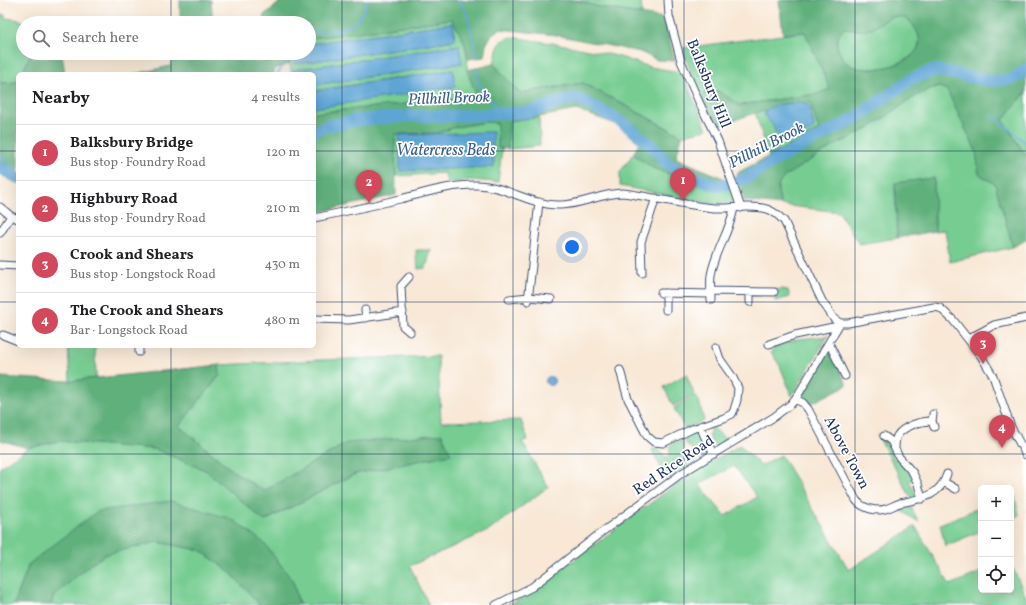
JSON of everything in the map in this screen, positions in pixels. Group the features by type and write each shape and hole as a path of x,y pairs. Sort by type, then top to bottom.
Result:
{"street":[{"name":"Balksbury Hill","path":"668,0 669,16 681,61 718,141 736,192 738,208"},
{"path":"316,218 441,189 469,185 498,188 539,202 556,205 568,204 615,193 656,198 704,207 738,208 755,206 768,209 777,214 784,221 822,301 839,325"},
{"path":"642,273 641,242 656,198"},
{"path":"528,299 539,202"},
{"path":"0,207 15,217 0,233"},
{"path":"711,295 710,279 712,270 729,226 738,208"},
{"path":"0,265 16,266"},
{"path":"409,277 402,286 402,312 403,326 410,332"},
{"path":"750,292 750,302"},
{"path":"666,310 664,293 711,295 774,292"},
{"path":"509,299 551,299"},
{"path":"769,344 795,335 848,323 930,308 940,308 953,320 968,339 981,356 993,376 1011,427 1026,455"},
{"path":"365,310 366,318"},
{"path":"316,319 342,320 402,312"},
{"path":"968,339 994,325 1026,318"},
{"name":"Red Rice Road","path":"496,605 532,587 598,535 682,473 774,417 791,404 839,325"},
{"path":"3,335 15,340 9,346"},
{"path":"829,343 845,376"},
{"path":"620,370 628,400 650,439 658,443 663,443 700,426 732,414 738,400 738,388 736,382 720,359 719,348"},
{"name":"Above Town","path":"795,399 803,403 808,409 858,503 864,507 882,510 895,505 922,499 936,491 944,482"},
{"path":"894,449 896,438 900,432 920,422 933,420"},
{"path":"700,426 714,454"},
{"path":"884,436 891,441 901,461 913,473 922,499"},
{"path":"946,474 944,482 956,488"}],"green space":[{"path":"180,0 211,0 212,16 180,16"},
{"path":"279,0 575,0 599,7 664,18 675,61 657,60 640,52 556,35 500,29 492,34 486,45 484,57 468,59 464,41 452,19 316,38 316,16 264,16 279,3"},
{"path":"575,0 641,0 642,14 599,7"},
{"path":"779,0 1026,0 1026,92 1003,120 1026,156 1026,240 1013,247 995,184 979,174 976,151 947,90 939,87 929,89 911,99 871,127 830,148 785,176 778,185 781,205 744,201 737,173 819,130 810,102 755,113 714,127 700,95 718,91 740,105 817,94 830,89 805,32 783,34","holes":["896,17 911,22 915,28 919,40 917,49 910,57 887,67 873,69 861,69 848,64 844,60 837,48 839,35 844,28 861,31 866,30 873,28 889,18"]},
{"path":"0,15 5,15 5,18 16,19 16,60 28,60 23,72 16,72 16,82 0,83"},
{"path":"892,17 905,19 911,22 915,28 919,40 917,49 910,57 899,63 873,69 861,69 845,62 837,48 839,35 844,28 861,31 866,30 873,28"},
{"path":"452,19 464,41 468,59 467,70 477,97 316,113 316,107 452,70 316,91 316,85 461,63 459,45 294,70 294,72 291,72 290,60 295,60 295,64 455,40 452,23 316,43 316,38"},
{"path":"805,32 830,89 817,94 739,105 718,91 700,95 686,60 683,48"},
{"path":"511,37 565,45 617,56 650,67 681,72 707,129 682,136 583,83 519,93 494,64 497,50 501,41"},
{"path":"28,60 63,60 65,72 23,72"},
{"path":"172,60 289,60 289,64 274,69 274,72 144,72 170,66"},
{"path":"494,64 519,93 583,83 682,136 676,158 728,180 732,188 715,191 653,168 633,154 640,142 621,126 576,110 509,121 508,149 498,148 497,123 486,122 456,127 437,133 395,134 396,195 316,213 316,113 477,97 467,70"},
{"path":"16,82 16,177 0,168 0,83"},
{"path":"940,87 947,90 976,151 979,174 995,184 1013,247 950,262 945,230 935,231 934,178 895,183 897,238 859,244 839,212 781,205 778,185 784,176 830,148 871,127 911,99 929,89"},
{"path":"1026,92 1026,156 1003,120"},
{"path":"810,102 819,130 769,156 755,113"},
{"path":"539,117 540,146 508,149 509,121"},
{"name":"Watercress Beds","path":"486,122 498,123 498,148 502,149 498,182 468,180 447,184 445,173 396,176 395,134 437,133 456,127"},
{"path":"633,154 653,168 715,191 732,188 735,199 730,203 713,204 620,186 620,172"},
{"path":"934,178 935,231 897,238 895,183"},
{"path":"416,250 431,250 426,268 418,269"},
{"path":"775,290 788,290 790,297 775,301"},
{"path":"828,336 792,396 780,366 771,352 774,347 798,339"},
{"path":"829,347 847,385 810,404 802,392"},
{"path":"68,348 95,348 96,378 70,381"},
{"path":"438,356 441,422 521,420 528,440 522,441 548,487 490,530 410,566 429,605 299,605 293,581 232,519 29,564 14,605 0,605 0,467 28,448 59,441 155,449 207,471 265,521 355,474 451,454 347,443 264,491 233,471 179,426 220,375 219,365"},
{"path":"219,365 220,375 179,426 233,471 264,491 347,443 442,434 451,454 355,474 264,521 207,471 155,449 59,441 28,448 0,440 0,377 70,381"},
{"path":"686,374 694,394 673,406 664,387"},
{"path":"695,395 699,401 704,421 685,429 674,408"},
{"path":"712,426 724,438 741,431 743,435 730,443 716,446 710,439 710,429"},
{"path":"692,432 701,437 707,447 708,454 667,480 652,450 658,449 665,457 668,457 670,454 669,449 671,444 678,441 682,442 682,455 684,460 696,454 685,440 687,434"},
{"path":"877,434 890,445 895,460 898,459 914,479 909,481 918,498 912,500"},
{"path":"740,445 761,466 781,455 849,570 915,526 950,585 978,573 978,593 1014,593 1014,571 1026,597 1026,605 507,605 521,599 690,474","holes":["734,466 757,497 725,516 699,484"]},
{"path":"1014,493 1019,515 1014,518"},
{"path":"171,501 232,519 264,543 293,581 299,605 260,605 230,572 200,550 157,542 106,554 87,567 53,597 51,605 14,605 29,564 98,511"},
{"path":"911,507 919,522 900,510"},
{"path":"978,508 978,532 945,546 940,524"},
{"path":"157,542 200,550 230,572 260,605 51,605 53,597 87,567 106,554"}],"water":[{"path":"453,23 455,40 295,64 295,60 316,60 316,43"},
{"path":"459,45 462,63 316,85 316,72 294,72 293,70"},
{"name":"Watercress Beds","path":"453,70 455,87 316,108 316,91"},
{"path":"801,102 809,106 814,125 813,129 794,137 780,136 776,133 772,124 766,118 765,113 767,110 778,105"},
{"name":"Watercress Beds","path":"493,132 494,167 400,171 399,135"},
{"path":"548,377 552,377 554,381 552,385 548,385 546,383 546,379"}],"waterway":[{"path":"316,31 336,30 350,26 360,17 368,0"},
{"path":"456,0 461,3 464,8 469,22 476,59"},
{"path":"279,72 284,60"},
{"name":"Pillhill Brook","path":"316,130 326,126 357,120 408,116 451,116 529,112 573,98 583,101 622,122 650,144 669,165 696,178 718,186 745,179 776,160 859,116 913,78 935,70 991,81 1013,79 1026,69"},
{"path":"476,70 482,89 490,100 504,114"},
{"path":"991,116 1026,143"},
{"path":"0,155 16,171"},
{"name":"Pillhill Brook","path":"0,168 16,177"}],"place":[{"name":"Balksbury Bridge","path":"683,201"},
{"name":"Highbury Road","path":"369,203"},
{"name":"Crook and Shears","path":"983,364"},
{"name":"The Crook and Shears","path":"1002,448"}]}
